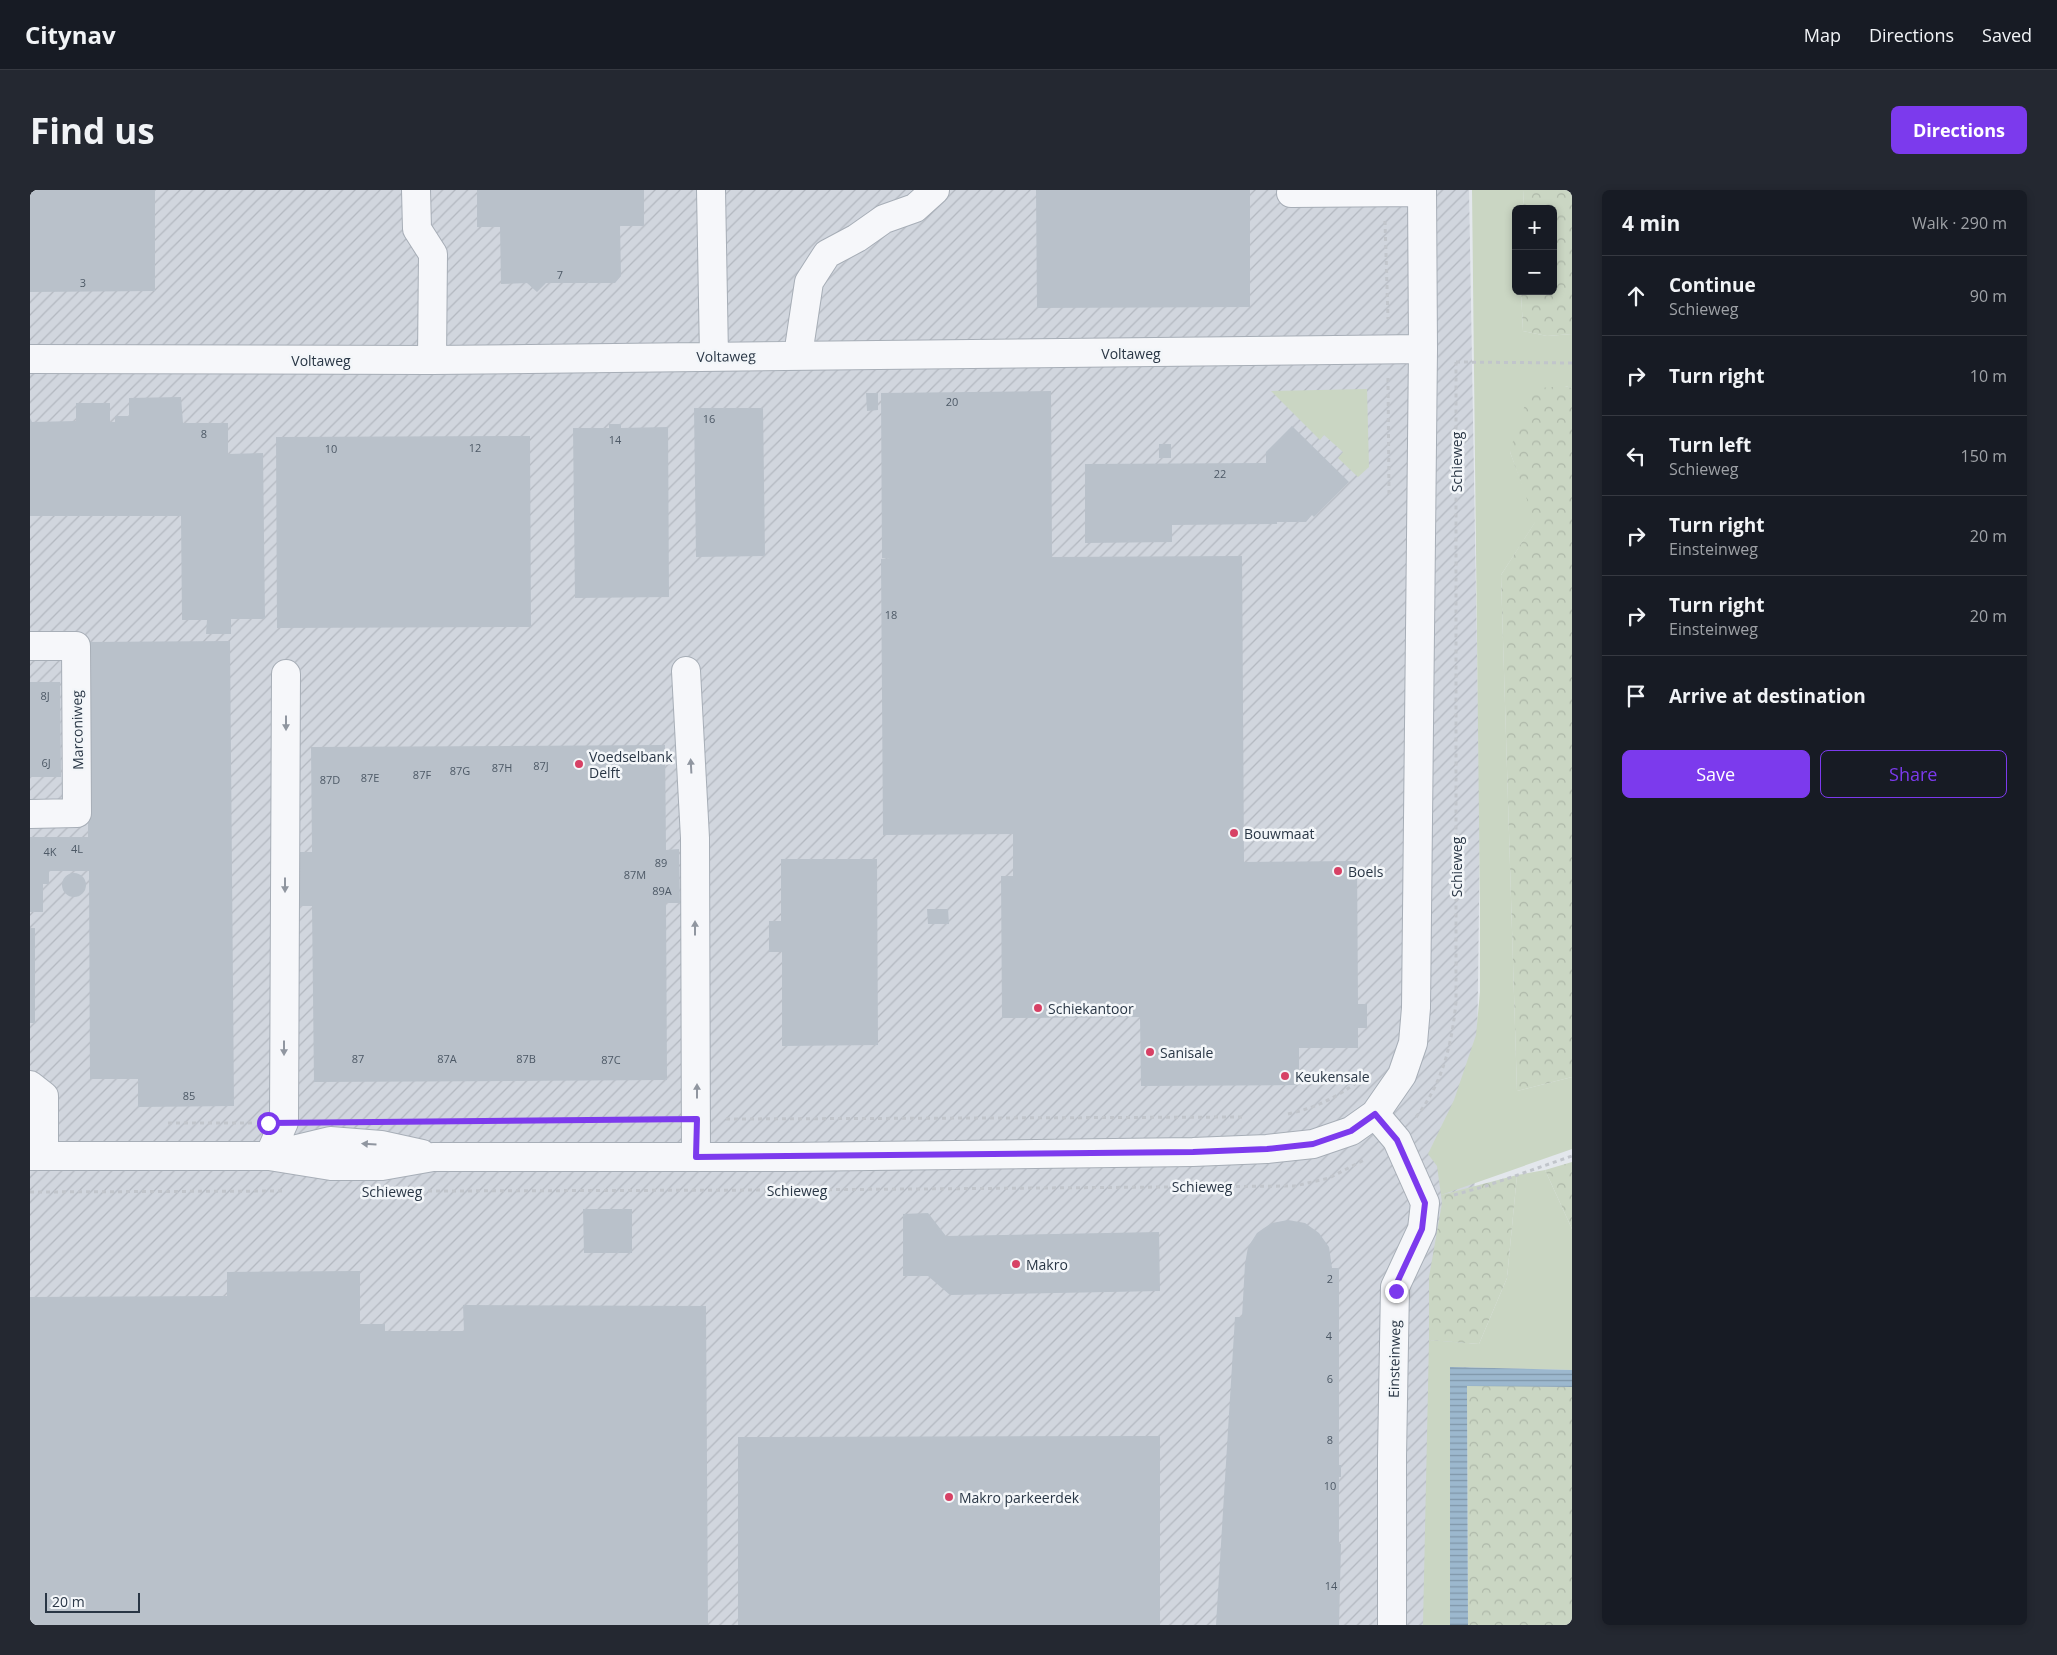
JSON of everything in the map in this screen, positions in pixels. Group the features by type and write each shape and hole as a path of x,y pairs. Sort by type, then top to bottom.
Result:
{"street":[{"path":"416,190 416,229 433,254 432,360"},
{"path":"711,190 714,356"},
{"path":"798,355 809,282 827,254 857,238 884,219 915,208 935,190"},
{"path":"1291,193 1384,194 1422,191"},
{"name":"Schieweg","path":"37,1156 269,1156 331,1166 382,1166 433,1157 696,1157 1193,1152 1267,1149 1313,1144 1351,1131 1375,1114 1402,1075 1413,1043 1416,1008 1423,349 1422,191"},
{"name":"Voltaweg","path":"30,359 432,360 798,355 1388,351 1423,349"},
{"name":"Marconiweg","path":"30,646 76,646 77,813 30,814"},
{"path":"686,671 695,838 696,1157"},
{"path":"269,1156 284,1122 286,674"},
{"path":"30,1086 44,1096 37,1156"},
{"path":"1375,1114 1397,1140 1425,1203"},
{"name":"Einsteinweg","path":"1392,1625 1395,1287 1422,1229 1425,1203"}],"path":[{"path":"1384,194 1389,497"},
{"name":"Schieweg","path":"420,1191 1295,1186 1329,1178 1364,1161 1397,1140 1425,1106 1441,1074 1452,1038 1456,1002 1456,356"},
{"path":"1456,362 1572,363"},
{"path":"1283,1115 1309,1109 1334,1098 1363,1077"},
{"path":"419,1121 1245,1117"},
{"path":"162,1123 284,1122"},
{"path":"1425,1203 1486,1186 1572,1156"},
{"path":"30,1192 292,1191"}],"shaded area":[{"path":"30,190 1469,190 1480,824 1476,1141 1460,1625 30,1625"}],"green space":[{"path":"1472,190 1524,190 1523,205 1512,205 1512,295 1521,295 1523,331 1547,336 1572,334 1572,388 1565,386 1510,452 1536,521 1501,575 1517,1091 1572,1077 1572,1149 1441,1195 1437,1166 1428,1154 1454,1100 1476,1035 1480,992"},
{"path":"1524,190 1572,190 1572,334 1547,336 1523,331 1521,295 1557,295 1557,205 1523,205"},
{"path":"1565,386 1572,388 1572,1077 1517,1091 1501,575 1535,522 1510,452 1520,416 1530,395 1540,388"},
{"path":"1367,389 1369,467 1358,477 1338,458 1343,452 1324,435 1320,440 1271,391"},
{"path":"1572,1162 1572,1229 1545,1170"},
{"path":"1545,1170 1572,1229 1572,1370 1450,1367 1450,1625 1423,1625 1429,1340 1479,1344 1507,1278 1517,1175"},
{"path":"1517,1175 1507,1278 1479,1344 1429,1340 1429,1277 1442,1203 1441,1195"},
{"path":"1467,1385 1572,1387 1572,1625 1468,1625"}],"water":[{"path":"1450,1367 1572,1370 1572,1387 1467,1386 1468,1625 1450,1625"}],"building":[{"path":"30,190 155,190 155,291 30,292"},
{"path":"477,190 644,190 644,226 620,226 621,276 615,283 546,283 537,292 527,283 501,284 500,227 477,227"},
{"path":"1036,190 1250,190 1250,307 1037,308"},
{"path":"1051,391 1052,557 1242,556 1244,862 1357,861 1358,1004 1367,1004 1367,1028 1358,1028 1358,1048 1299,1048 1299,1085 1141,1086 1140,1017 1002,1018 1001,876 1013,876 1013,834 883,835 881,559 890,558 882,558 881,393"},
{"path":"866,393 878,393 878,410 867,411"},
{"path":"181,397 183,423 228,423 228,454 263,453 265,619 231,619 231,634 206,634 207,620 182,620 181,516 30,516 30,418 32,422 76,421 76,403 110,403 110,422 115,422 115,416 129,416 129,398"},
{"path":"694,408 763,408 765,556 696,557"},
{"path":"609,424 621,424 621,428 668,427 669,597 575,598 573,428 609,428"},
{"path":"1292,426 1349,482 1314,517 1312,515 1306,522 1172,525 1172,542 1085,543 1085,464 1266,463 1266,452"},
{"path":"530,436 531,627 277,628 276,437"},
{"path":"1159,444 1171,444 1171,458 1159,458"},
{"path":"230,641 234,1106 138,1107 138,1079 90,1079 89,871 49,871 49,884 43,884 43,912 30,912 30,837 88,837 88,642"},
{"path":"30,682 60,682 61,777 30,777"},
{"path":"665,745 666,850 679,849 680,903 666,903 667,1080 314,1082 312,906 294,906 294,852 312,852 311,747"},
{"path":"781,859 877,859 878,1045 782,1046 782,952 769,952 769,921 781,921"},
{"path":"74,873 83,876 86,885 83,894 74,897 65,894 62,885 65,876"},
{"path":"927,909 948,909 949,924 928,924"},
{"path":"30,928 35,928 35,1023 30,1023"},
{"path":"583,1209 632,1209 632,1253 584,1253"},
{"path":"928,1213 946,1236 1159,1232 1160,1291 950,1295 928,1276 903,1276 903,1214"},
{"path":"1288,1220 1305,1223 1319,1233 1329,1247 1332,1268 1339,1268 1339,1465 1341,1465 1341,1477 1339,1477 1339,1544 1341,1544 1339,1625 1216,1625 1235,1317 1242,1317 1245,1264 1248,1247 1257,1233 1264,1228 1272,1223"},
{"path":"360,1271 360,1324 385,1324 385,1331 464,1331 463,1305 706,1306 708,1625 30,1625 30,1297 227,1296 227,1272"},
{"name":"Makro parkeerdek","path":"1160,1436 1160,1625 738,1625 738,1437"}],"place":[{"name":"Voedselbank Delft","path":"579,764"},
{"name":"Bouwmaat","path":"1234,833"},
{"name":"Boels","path":"1338,871"},
{"name":"Schiekantoor","path":"1038,1008"},
{"name":"Sanisale","path":"1150,1052"},
{"name":"Keukensale","path":"1285,1076"},
{"name":"Makro","path":"1016,1264"},
{"name":"Makro parkeerdek","path":"949,1497"}],"route":[{"path":"268,1123 697,1119 696,1157 786,1157 1193,1152 1267,1149 1313,1144 1351,1131 1375,1114 1397,1140 1425,1203 1422,1229 1395,1287 1396,1291"}]}
